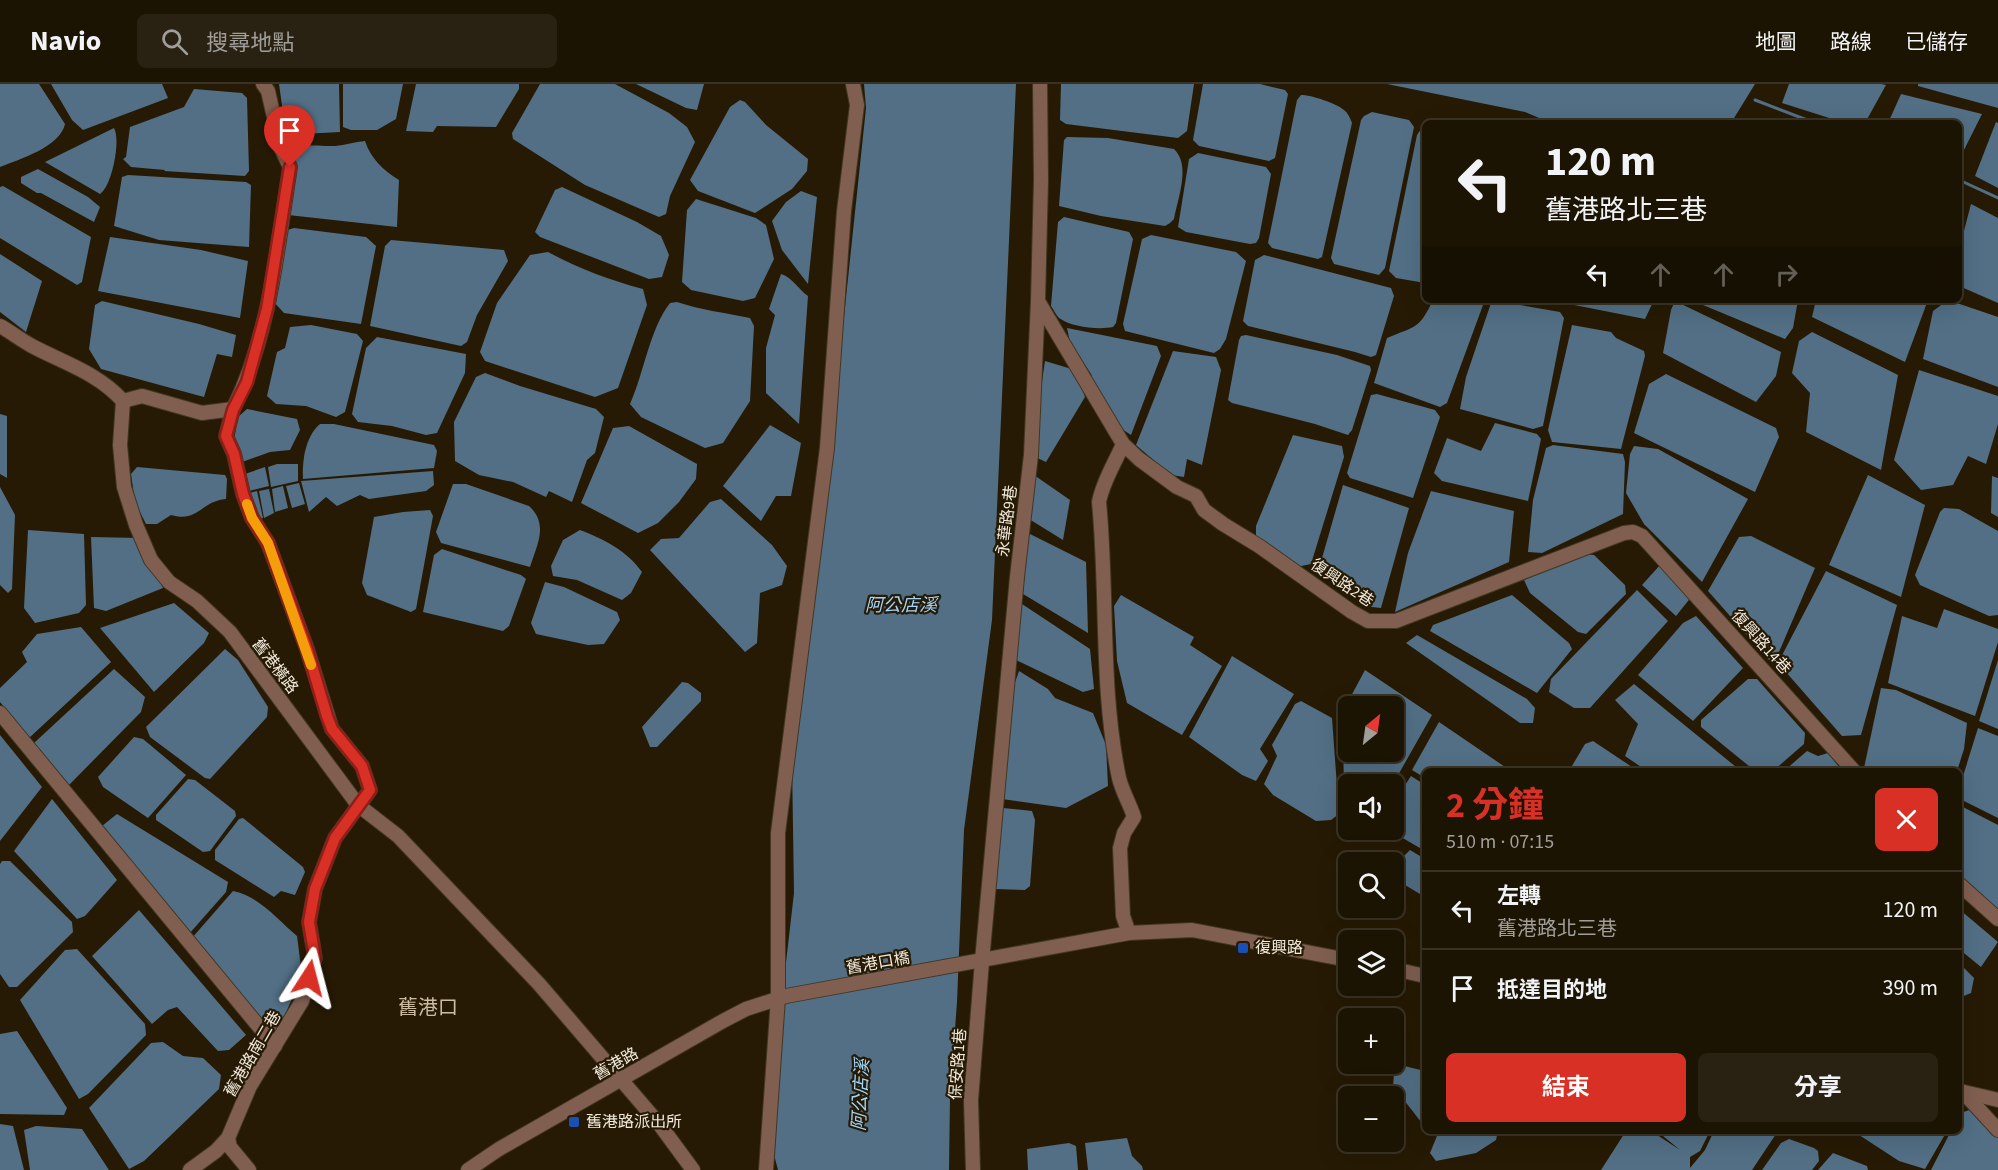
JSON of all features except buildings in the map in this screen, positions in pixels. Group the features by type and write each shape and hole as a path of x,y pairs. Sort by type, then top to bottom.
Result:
{"street":[{"path":"0,326 32,346 79,368 111,388 123,401 142,396 202,413 233,410 247,382 267,309 290,167 281,148 268,91 263,84"},
{"path":"766,1170 782,997 778,833 827,448 844,211 856,105 853,84"},
{"name":"永華路9巷","path":"979,961 1031,455 1041,180 1040,84"},
{"name":"復興路2巷","path":"1038,301 1124,444 1139,459 1196,496 1204,510 1223,524 1368,621 1396,621 1624,533 1633,532 1642,536"},
{"name":"舊港橫路","path":"123,401 120,445 124,487 136,525 151,560 169,582 197,601 230,633 358,805 398,836 430,868 563,1011 660,1125 693,1170"},
{"name":"舊港路南二巷","path":"190,1170 216,1151 228,1138 250,1086 302,1001 315,958 309,922 315,889 335,838 370,790 362,766 329,723 307,649 268,543 252,518 246,502 234,454 226,436 233,410"},
{"path":"1124,444 1101,489 1099,502 1106,670 1112,733 1120,781 1134,817 1124,833 1120,848 1123,916 1129,933"},
{"name":"復興路14巷","path":"1642,536 1851,768"},
{"path":"0,713 275,1046"},
{"path":"1962,887 1998,919"},
{"path":"979,961 1129,933 1192,930 1338,958"},
{"name":"舊港口橋","path":"782,997 979,961"},
{"name":"保安路1巷","path":"973,1170 971,1100 979,961"},
{"path":"1404,971 1422,975"},
{"name":"舊港路","path":"468,1170 499,1149 723,1021 746,1009 782,997"},
{"path":"1962,1092 1998,1100"},
{"path":"1962,1093 1998,1130"},
{"path":"228,1138 230,1147 249,1170"}],"water":[{"path":"0,84 39,84 65,124 62,132 48,146 0,167"},
{"path":"51,84 162,84 168,98 83,130 72,120"},
{"path":"279,84 339,84 340,132 302,134 285,127"},
{"path":"343,84 403,84 396,119 377,130 351,130 343,127"},
{"path":"416,84 519,84 519,89 496,127 437,126 433,132 406,131"},
{"path":"540,84 615,84 669,113 687,127 695,142 670,196 666,214 659,217 585,185 513,139 512,133"},
{"path":"636,84 704,84 697,110 686,108"},
{"name":"阿公店溪","path":"864,84 1016,84 992,620 964,830 957,1002 950,1097 949,1170 778,1170 771,1143 779,1023 794,893 792,762 832,430 866,108"},
{"path":"1061,84 1194,84 1187,131 1178,138 1066,124 1060,120"},
{"path":"1203,84 1260,84 1285,90 1288,94 1275,158 1269,161 1199,146 1193,140"},
{"path":"1387,84 1755,84 1733,120 1544,120 1525,112"},
{"path":"1789,84 1886,85 1867,120 1836,120 1782,103"},
{"path":"1918,84 1998,84 1998,108 1918,86"},
{"path":"194,89 242,93 247,98 249,171 245,176 131,167 123,159 126,157 130,127 184,107"},
{"path":"1901,94 1982,114 1962,154 1962,120 1889,120"},
{"path":"1301,95 1311,96 1340,107 1347,113 1352,123 1322,257 1318,259 1272,248 1268,243 1297,100"},
{"path":"740,100 745,102 766,125 808,159 807,171 792,189 755,213 698,191 690,180 730,107"},
{"path":"1372,112 1409,120 1414,127 1385,268 1379,275 1334,264 1331,258 1361,120"},
{"path":"1996,122 1998,123 1998,188 1975,176"},
{"path":"114,128 116,152 112,173 100,194 45,162"},
{"path":"1421,129 1422,282 1396,278 1389,271 1417,135"},
{"path":"1067,137 1108,138 1174,149 1182,164 1183,173 1174,219 1165,226 1101,216 1059,206 1064,140"},
{"path":"365,141 378,164 399,180 397,227 288,215 289,155 306,146 335,146"},
{"path":"1198,153 1266,167 1271,174 1259,238 1256,243 1250,244 1186,232 1178,227 1189,159"},
{"path":"38,169 88,197 100,207 94,222 21,183 21,177"},
{"path":"128,175 246,182 251,185 249,247 159,240 114,226 122,177"},
{"path":"3,186 91,237 82,282 77,285 0,238 0,187"},
{"path":"562,187 637,222 661,236 669,255 662,277 649,279 540,237 535,232 555,190"},
{"path":"801,191 817,197 808,284 782,250 772,221 786,202"},
{"path":"696,199 756,218 766,225 774,259 755,298 743,301 691,290 682,282 687,210"},
{"path":"1971,204 1998,218 1998,303 1962,287 1962,238"},
{"path":"1064,217 1129,232 1133,239 1116,323 1113,327 1092,328 1070,324 1059,318 1051,306 1058,222"},
{"path":"294,228 366,237 376,246 361,324 284,313 272,300 284,231"},
{"path":"1151,235 1236,252 1246,261 1226,339 1220,349 1214,353 1125,331 1123,324 1142,239"},
{"path":"110,237 201,250 248,261 240,318 98,291"},
{"path":"391,240 504,250 508,261 477,315 467,342 461,346 370,326 385,246"},
{"path":"548,252 595,274 643,289 647,305 618,388 595,397 485,361 480,352 497,303 530,255"},
{"path":"0,254 42,281 26,332 0,312"},
{"path":"1264,255 1391,288 1394,296 1376,355 1371,357 1248,326 1243,321 1255,260"},
{"path":"781,274 808,296 799,424 766,393 766,348 775,315 769,309"},
{"path":"102,301 236,335 232,357 217,354 204,397 101,369 89,349 95,305"},
{"path":"677,302 750,318 754,326 750,401 723,443 705,448 641,417 630,404 657,325 670,303"},
{"path":"1431,303 1482,303 1483,305 1447,403 1440,407 1374,383 1387,338 1410,329 1424,317"},
{"path":"1491,303 1509,303 1560,312 1564,318 1543,426 1533,429 1460,409 1466,377"},
{"path":"1564,303 1653,303 1645,319"},
{"path":"1674,303 1679,303 1781,352 1776,376 1756,402 1663,353"},
{"path":"1698,303 1797,303 1793,328 1785,339"},
{"path":"1815,303 1927,303 1905,362 1812,317"},
{"path":"1944,303 1957,303 1998,317 1998,387 1923,359 1933,311"},
{"path":"311,325 357,334 363,341 345,412 336,417 306,406 276,404 267,396 277,352 285,348 290,327"},
{"path":"1572,325 1611,332 1616,338 1644,351 1645,356 1621,449 1552,442 1548,430"},
{"path":"1067,328 1157,346 1161,356 1131,435 1119,427 1098,395 1091,374 1070,342"},
{"path":"1812,332 1898,375 1881,470 1806,432 1810,393 1792,373 1799,341"},
{"path":"1246,335 1337,355 1370,366 1371,370 1352,430 1348,435 1228,400 1239,340 1241,336"},
{"path":"377,337 466,354 465,373 437,433 426,435 392,426 358,422 352,414 366,348"},
{"path":"1173,351 1216,357 1221,370 1202,465 1187,459 1184,477 1171,475 1136,445"},
{"path":"1045,361 1075,370 1085,397 1046,462 1031,455"},
{"path":"1919,370 1998,396 1998,424 1986,464 1968,456 1953,485 1921,490 1894,460"},
{"path":"485,373 596,409 604,417 595,453 587,460 572,502 549,491 546,497 513,482 479,475 455,461 454,422 476,377"},
{"path":"1666,374 1776,428 1779,437 1755,492 1634,433 1649,384"},
{"path":"1377,394 1435,410 1440,417 1413,498 1350,478 1347,473 1371,395"},
{"path":"247,409 297,419 300,430 290,450 270,452 242,462 233,446 238,417"},
{"path":"0,414 7,416 7,478 0,474"},
{"path":"1495,423 1537,434 1541,439 1528,501 1442,481 1434,473 1447,438 1481,451"},
{"path":"320,424 334,424 434,445 437,451 434,468 303,479 303,465 308,442"},
{"path":"770,425 801,443 791,496 776,496 761,521 723,486"},
{"path":"629,426 697,464 696,479 679,502 658,523 638,533 581,503 613,428"},
{"path":"1293,435 1342,446 1344,457 1311,564 1296,567 1256,537 1256,526"},
{"path":"1553,445 1623,454 1625,462 1623,514 1542,553 1528,552 1533,500 1546,448"},
{"path":"1634,446 1658,449 1748,499 1702,582 1644,524 1626,493 1630,454"},
{"path":"277,464 298,464 298,481 271,487 268,467"},
{"path":"137,467 225,475 227,479 226,499 211,503 194,514 180,517 171,515 157,524 146,524 135,502 131,474"},
{"path":"265,467 269,486 249,491 245,474"},
{"path":"433,471 434,485 426,491 369,499 360,495 337,506 326,497 309,512 301,481"},
{"path":"1034,475 1070,500 1063,540 1029,519"},
{"path":"1868,475 1925,505 1901,597 1829,565"},
{"path":"1992,476 1998,478 1998,517 1991,513"},
{"path":"299,483 305,504 292,508 286,486"},
{"path":"453,484 466,484 529,506 539,520 540,527 538,543 530,567 441,543 436,532"},
{"path":"1343,485 1409,508 1381,608 1372,607 1318,572"},
{"path":"283,486 288,508 275,512 272,489"},
{"path":"0,487 15,515 12,589 8,593 0,585"},
{"path":"269,489 274,513 264,518 259,491"},
{"path":"257,491 263,518 256,521 246,494"},
{"path":"1431,491 1514,511 1509,562 1395,612 1408,553"},
{"path":"721,499 772,545 787,566 782,585 760,593 757,643 745,652 650,550 661,539 679,538 710,502"},
{"path":"1944,508 1959,509 1998,531 1998,615 1989,616 1920,585 1915,575 1940,512"},
{"path":"430,510 433,516 416,609 411,612 367,595 362,583 374,517"},
{"path":"28,530 84,534 86,605 79,613 35,623 24,608"},
{"path":"580,530 614,546 642,572 631,593 622,600 577,580 553,576 551,566 563,540"},
{"path":"1028,533 1086,562 1088,633 1023,594"},
{"path":"1751,536 1815,568 1776,659 1769,660 1708,591 1739,537"},
{"path":"91,537 140,538 163,588 106,611 94,608"},
{"path":"442,549 521,575 526,579 509,626 503,631 423,612 434,555"},
{"path":"1583,554 1594,555 1625,585 1626,594 1586,634 1578,632 1530,593 1524,580"},
{"path":"1661,564 1692,596 1676,616 1642,585"},
{"path":"1826,571 1897,605 1861,735 1842,736 1778,663"},
{"path":"545,582 564,587 617,612 620,620 604,644 588,645 536,634 531,623"},
{"path":"1637,590 1668,621 1590,708 1574,708 1549,692 1551,679"},
{"path":"1121,595 1194,637 1190,645 1222,666 1182,735 1127,703 1117,661 1114,606"},
{"path":"1512,595 1569,643 1572,649 1537,693 1430,631 1433,625"},
{"path":"174,603 209,633 204,643 154,692 100,628"},
{"path":"1022,604 1090,649 1094,689 1083,692 1014,659"},
{"path":"1944,609 1998,629 1998,642 1975,716 1888,683 1902,616 1937,628"},
{"path":"1696,616 1743,668 1693,721 1638,675 1683,623"},
{"path":"81,627 111,662 29,738 0,702 0,688 27,662 22,652 37,634"},
{"path":"1417,635 1527,699 1535,708 1533,723 1520,723 1406,643"},
{"path":"225,649 238,660 268,707 267,717 210,779 205,778 150,737 146,727"},
{"path":"1232,656 1294,694 1260,749 1268,761 1256,781 1242,775 1189,737"},
{"path":"1998,660 1998,729 1979,721"},
{"path":"114,669 145,697 141,712 69,785 34,743"},
{"path":"1365,670 1404,696 1351,696"},
{"path":"1019,671 1048,689 1055,698 1093,713 1106,745 1108,786 1066,808 1002,799 1012,691"},
{"path":"1748,679 1757,679 1805,733 1804,744 1776,768 1751,768 1701,727 1701,720"},
{"path":"682,682 688,683 701,693 701,701 657,747 650,747 642,727"},
{"path":"1634,684 1737,768 1643,768 1625,756 1638,724 1615,700"},
{"path":"1881,688 1896,690 1967,723 1964,749 1958,768 1864,768"},
{"path":"1404,696 1432,715 1399,774 1344,774 1343,762 1404,762"},
{"path":"1301,701 1332,718 1338,815 1331,820 1316,821 1273,795 1264,784 1277,756 1272,745 1295,704"},
{"path":"1439,722 1507,768 1422,768 1422,776 1412,770"},
{"path":"1978,728 1998,736 1998,818 1962,800 1962,779"},
{"path":"0,735 42,787 0,841"},
{"path":"134,737 143,739 186,775 148,818 103,787 98,777"},
{"path":"1593,741 1634,768 1571,768 1585,744"},
{"path":"1807,751 1818,756 1828,753 1840,768 1787,768"},
{"path":"1411,776 1422,783 1422,849 1404,839 1404,787"},
{"path":"188,779 195,780 235,811 236,816 210,851 203,852 156,820 156,815"},
{"path":"52,799 117,880 85,916 77,919 14,851"},
{"path":"1962,807 1998,825 1998,910 1962,880"},
{"path":"1003,808 1032,811 1035,820 1030,886 1025,890 995,889"},
{"path":"117,814 228,882 226,892 189,934 102,826"},
{"path":"243,818 303,867 305,872 295,895 281,891 274,897 215,860 215,850 239,819"},
{"path":"1410,850 1422,857 1422,895 1404,884 1404,856"},
{"path":"2,861 10,861 72,922 73,932 17,987 9,987 0,974 0,864"},
{"path":"233,891 260,903 297,936 302,975 279,1029 271,1031 192,938"},
{"path":"139,910 246,1035 229,1050 218,1051 177,1007 168,1010 152,1024 92,956"},
{"path":"1962,912 1998,942 1981,967 1962,951"},
{"path":"77,949 145,1024 146,1035 88,1094 79,1099 20,1000 65,950"},
{"path":"1962,966 1974,978 1971,993 1962,997"},
{"path":"17,1031 67,1108 64,1115 0,1114 0,1034"},
{"path":"163,1042 183,1056 203,1058 221,1075 219,1089 144,1161 129,1169 89,1108 151,1043"},
{"path":"1404,1066 1422,1070 1422,1123 1404,1100 1404,1086 1393,1086 1394,1074 1404,1074"},
{"path":"1969,1110 1998,1136 1998,1170 1931,1170 1949,1134 1962,1134 1962,1113"},
{"path":"0,1124 13,1126 24,1170 0,1170"},
{"path":"36,1126 82,1129 109,1170 30,1170 24,1130"},
{"path":"1438,1134 1497,1134 1496,1140 1476,1153 1436,1161 1430,1153"},
{"path":"1624,1134 1656,1134 1680,1150 1661,1134 1708,1134 1700,1151 1690,1157 1690,1168 1705,1150 1713,1134 1776,1134 1752,1170 1601,1170"},
{"path":"1858,1134 1945,1134 1925,1169 1899,1161"},
{"path":"1127,1138 1132,1156 1143,1170 1088,1170 1085,1143"},
{"path":"1789,1139 1818,1151 1819,1161 1812,1170 1762,1170 1781,1143"},
{"path":"1069,1143 1076,1146 1078,1170 1028,1170 1027,1149"},
{"path":"1833,1153 1867,1166 1868,1170 1818,1170"}],"waterway":[{"path":"1755,100 1807,120"},
{"path":"1962,181 1998,198"}],"slow traffic":[{"path":"247,504 252,518 268,543 311,665"}],"place":[{"name":"復興路","path":"1243,948"},
{"name":"舊港路派出所","path":"574,1122"}],"district":[{"name":"舊港口","path":"428,1008"}],"route":[{"path":"290,167 267,309 247,382 233,410 226,436 234,454 243,494 252,518 268,543 307,649 332,729 362,766 370,790 335,838 315,889 309,922 315,958 309,978"}]}
